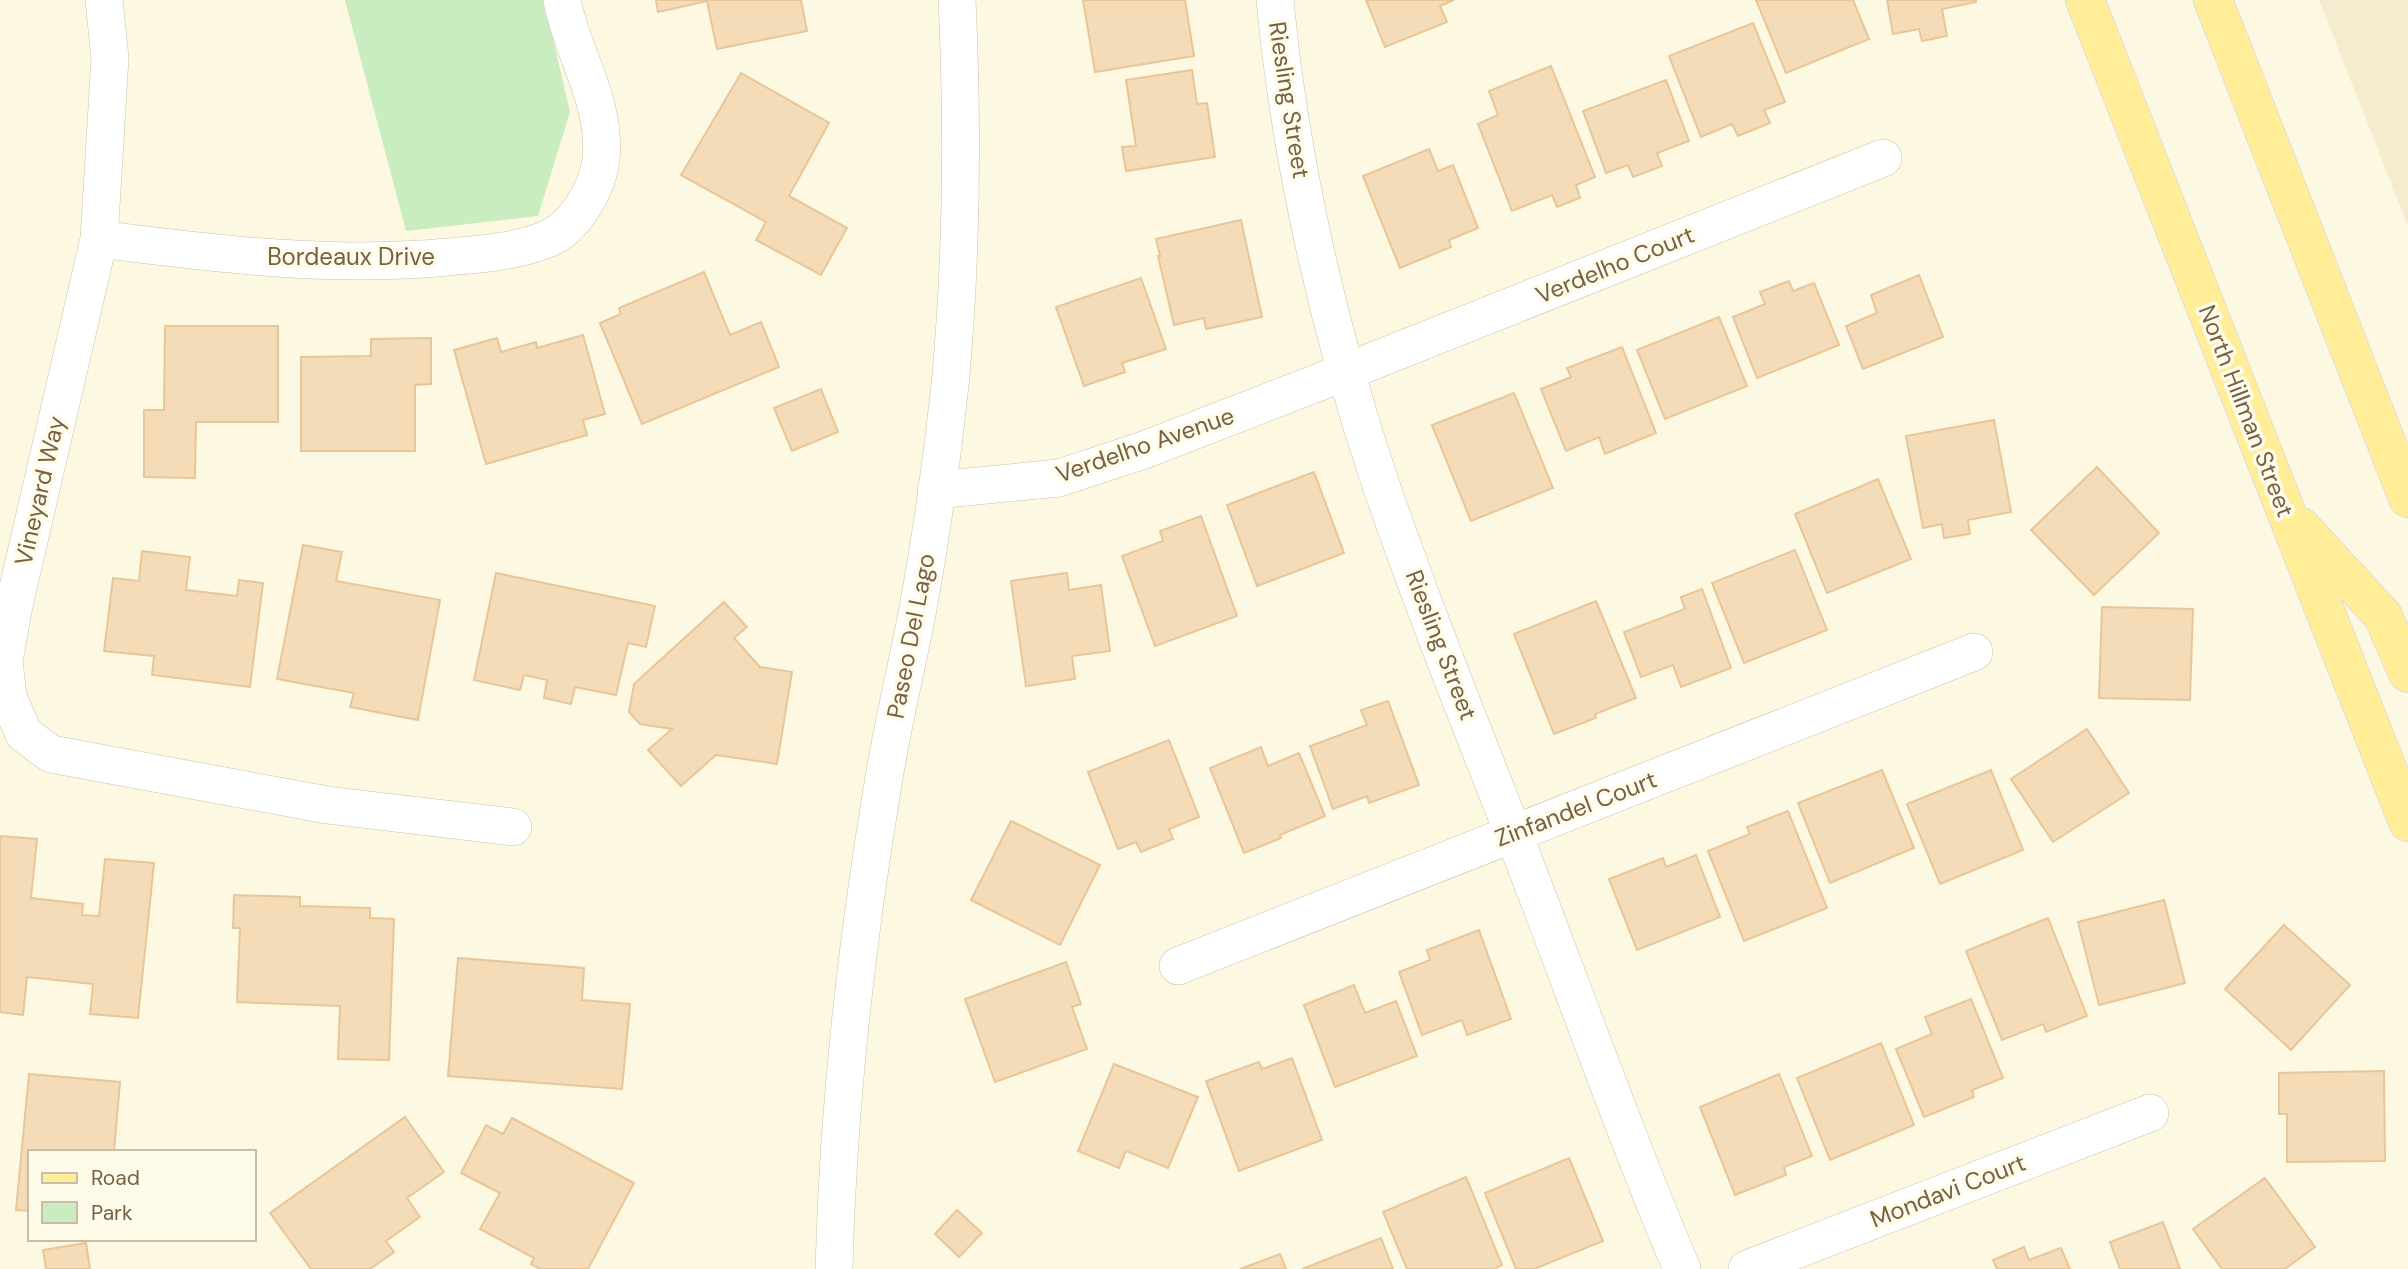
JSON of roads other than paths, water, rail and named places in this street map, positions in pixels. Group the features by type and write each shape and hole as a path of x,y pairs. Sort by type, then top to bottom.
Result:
{"main road":[{"name":"North Hillman Street","path":"2085,0 2408,822"},
{"path":"2213,0 2408,498"},
{"path":"2285,510 2383,616 2408,673"}],"street":[{"name":"Vineyard Way","path":"104,0 110,58 99,239 14,605 4,661 8,697 24,733 51,754 99,764 327,805 513,827"},
{"name":"Bordeaux Drive","path":"99,239 228,255 397,262 496,253 549,239 575,218 587,200 592,192 601,159 600,123 589,80 562,0"},
{"name":"Paseo Del Lago","path":"834,1269 836,1198 852,993 883,781 916,614 950,387 958,261 961,128 957,0"},
{"name":"Riesling Street","path":"1275,0 1280,60 1306,206 1348,371 1380,482 1427,613 1682,1269"},
{"name":"Verdelho Court","path":"1348,371 1883,158"},
{"name":"Verdelho Avenue","path":"936,490 1059,478 1144,450 1348,371"},
{"name":"Zinfandel Court","path":"1178,966 1974,652"},
{"name":"Mondavi Court","path":"1747,1269 2150,1113"}]}
